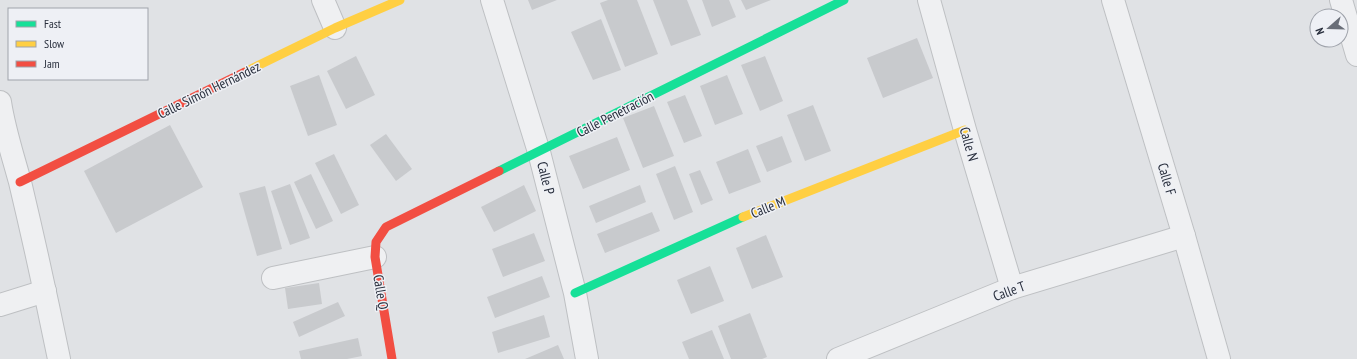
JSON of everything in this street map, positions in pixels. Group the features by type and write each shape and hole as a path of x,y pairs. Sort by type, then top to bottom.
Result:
{"street":[{"path":"323,0 335,28"},
{"name":"Calle Simón Hernández","path":"20,182 335,28 400,0"},
{"name":"Calle P","path":"492,0 539,152 575,293 587,359"},
{"name":"Calle Penetración","path":"386,227 844,0"},
{"name":"Calle N","path":"929,0 965,130 1012,288"},
{"name":"Calle F","path":"1113,0 1184,236 1219,359"},
{"path":"1341,0 1357,55"},
{"path":"0,102 2,115 20,182 59,359"},
{"name":"Calle M","path":"575,293 754,212 965,130"},
{"name":"Calle Q","path":"386,227 376,242 375,257 392,359"},
{"name":"Calle T","path":"838,359 1012,288 1184,236"},
{"path":"273,278 375,257"},
{"path":"0,305 45,291"}],"building":[{"path":"528,0 557,0 532,10"},
{"path":"608,0 637,0 658,54 625,67 600,3"},
{"path":"653,0 687,0 701,35 671,46"},
{"path":"702,0 729,0 736,17 712,27"},
{"path":"741,0 771,0 746,10"},
{"path":"601,19 621,70 593,80 571,32"},
{"path":"917,38 933,78 883,98 867,58"},
{"path":"356,56 375,95 346,109 327,71"},
{"path":"765,56 783,101 760,111 741,65"},
{"path":"319,75 337,125 308,136 290,86"},
{"path":"727,75 743,114 715,125 700,86"},
{"path":"685,95 702,136 684,143 667,102"},
{"path":"813,105 831,151 805,161 787,115"},
{"path":"654,106 674,156 643,168 623,118"},
{"path":"170,125 203,187 116,233 84,171"},
{"path":"386,134 412,169 396,181 370,145"},
{"path":"782,136 792,162 767,172 756,146"},
{"path":"617,137 630,170 583,189 569,156"},
{"path":"748,149 761,182 729,194 716,162"},
{"path":"334,154 359,205 341,214 315,163"},
{"path":"675,166 693,212 674,220 656,174"},
{"path":"700,170 713,200 701,205 689,174"},
{"path":"311,174 333,221 316,229 294,182"},
{"path":"290,184 310,238 290,245 271,191"},
{"path":"524,185 536,211 494,232 481,207"},
{"path":"640,185 646,202 596,223 589,206"},
{"path":"265,186 282,249 257,256 239,193"},
{"path":"652,212 660,231 605,253 597,234"},
{"path":"534,233 545,261 503,277 492,249"},
{"path":"766,235 783,277 752,289 736,248"},
{"path":"710,266 724,301 691,314 677,280"},
{"path":"542,276 550,297 495,318 487,297"},
{"path":"319,283 322,304 288,309 285,288"},
{"path":"338,302 345,316 299,337 293,322"},
{"path":"750,313 767,357 762,359 731,359 718,326"},
{"path":"544,315 550,337 498,353 492,332"},
{"path":"712,330 724,359 689,359 682,342"},
{"path":"358,338 362,356 347,359 301,359 299,351"},
{"path":"558,345 564,359 525,359"}],"traffic: fast":[{"path":"499,171 844,0"},
{"path":"575,293 743,217"}],"traffic: slow":[{"path":"245,72 335,28 400,0"},
{"path":"743,217 965,130"}],"traffic: jam":[{"path":"20,182 245,72"},
{"path":"392,359 375,257 376,242 386,227 499,171"}]}
